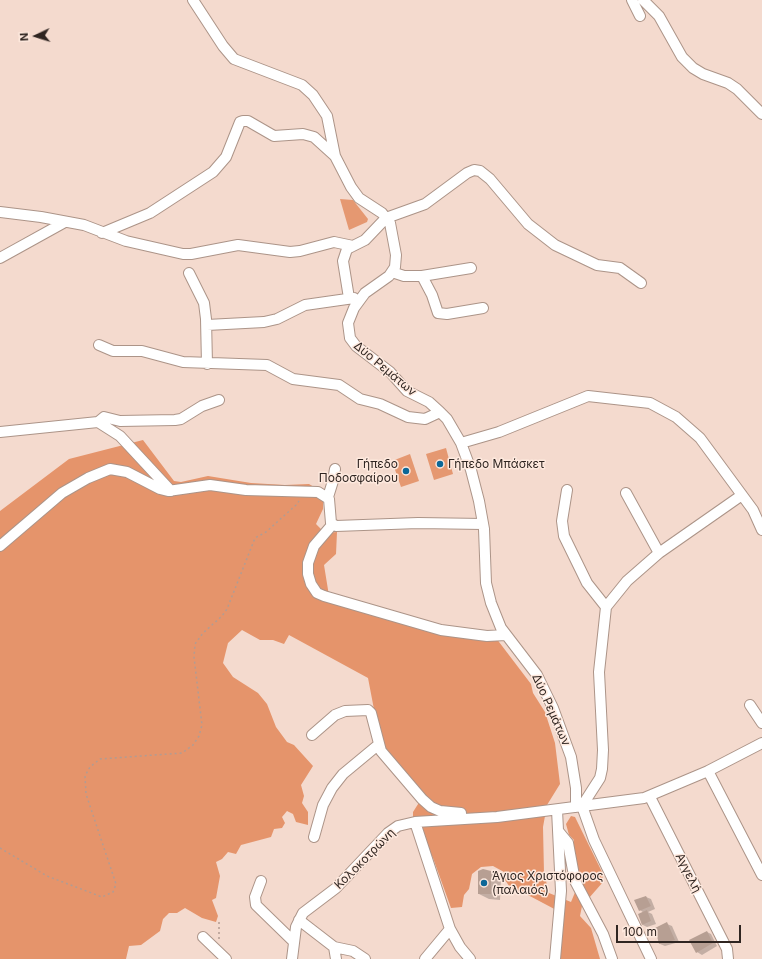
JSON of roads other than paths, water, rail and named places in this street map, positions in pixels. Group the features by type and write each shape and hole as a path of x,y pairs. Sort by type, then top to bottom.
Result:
{"street":[{"path":"193,0 223,46 234,59 302,84 310,91 327,116 335,156 356,195 386,218 392,229 396,255 396,264 392,272 404,276 422,276 471,268"},
{"path":"632,0 640,16"},
{"path":"643,0 659,16 682,57 693,68 732,86 762,114"},
{"path":"102,233 150,213 213,172 226,157 240,122 243,121 248,121 260,130 274,136 303,134 314,137 335,156"},
{"path":"349,298 343,258 345,252 365,240 386,218 425,204 467,172 477,170 490,179 528,224 555,245 597,265 620,268 641,283"},
{"path":"0,212 41,217 84,225 102,233 153,248 183,254 191,254 238,245 290,252 300,251 334,242 353,246"},
{"path":"0,258 65,222"},
{"name":"Δύο Ρεμάτων","path":"392,272 367,291 352,310 348,323 348,331 352,342 390,372 407,391 429,402 440,412 450,424 461,443 475,485 483,524 485,576 489,597 497,621 537,675 560,726 571,757 579,806 651,959"},
{"path":"189,273 204,303 207,325 207,364"},
{"path":"422,276 432,295 438,313 447,314 483,308"},
{"path":"207,325 273,320 305,305 349,298 360,299"},
{"path":"99,345 113,351 142,351 173,360 207,364 267,364 293,379 338,385 360,399 380,404 399,414 415,419 430,418 440,412"},
{"path":"461,443 499,432 588,396 644,402 658,406 676,417 700,438 753,510 762,530"},
{"path":"0,432 98,422 104,417 120,421 175,420 181,419 202,406 219,400"},
{"path":"98,422 120,436 171,491"},
{"path":"0,546 62,493 101,471 110,469 127,472 160,489 171,491 210,485 246,490 308,490 321,493 328,497"},
{"path":"335,469 328,497 332,525 314,546 308,563 308,574 311,584 317,593 441,630 487,636 506,634"},
{"path":"567,490 562,521 564,536 585,579 606,607"},
{"path":"626,493 659,553"},
{"path":"579,806 600,778 602,769 603,750 599,672 606,607 627,581 659,553 742,495"},
{"path":"332,525 418,523 483,524"},
{"path":"750,705 762,723"},
{"path":"312,735 335,715 345,711 364,709 371,713 378,745 385,758 422,799 435,809 455,813 499,811 511,815"},
{"name":"Κολοκοτρώνη","path":"292,959 293,941 299,920 303,913 336,888 388,833 398,826 415,822 557,810 650,797 708,771 762,743"},
{"path":"314,837 323,805 332,788 344,774 378,745"},
{"path":"708,771 762,875"},
{"name":"Αγγελή","path":"650,797 728,954"},
{"path":"556,958 561,871 557,810"},
{"path":"415,822 450,930 460,947 470,959"},
{"path":"559,832 568,843 575,881 603,934 612,959"},
{"path":"261,881 255,897 256,905 293,941"},
{"path":"299,920 334,947 353,950 365,959"},
{"path":"425,959 450,930"},
{"path":"203,937 217,948 226,959"},
{"path":"334,947 336,959"}],"place":[{"name":"Γήπεδο Μπάσκετ","path":"440,464"},
{"name":"Γήπεδο Ποδοσφαίρου","path":"406,471"},
{"name":"Άγιος Χριστόφορος (παλαιός)","path":"484,883"}]}
